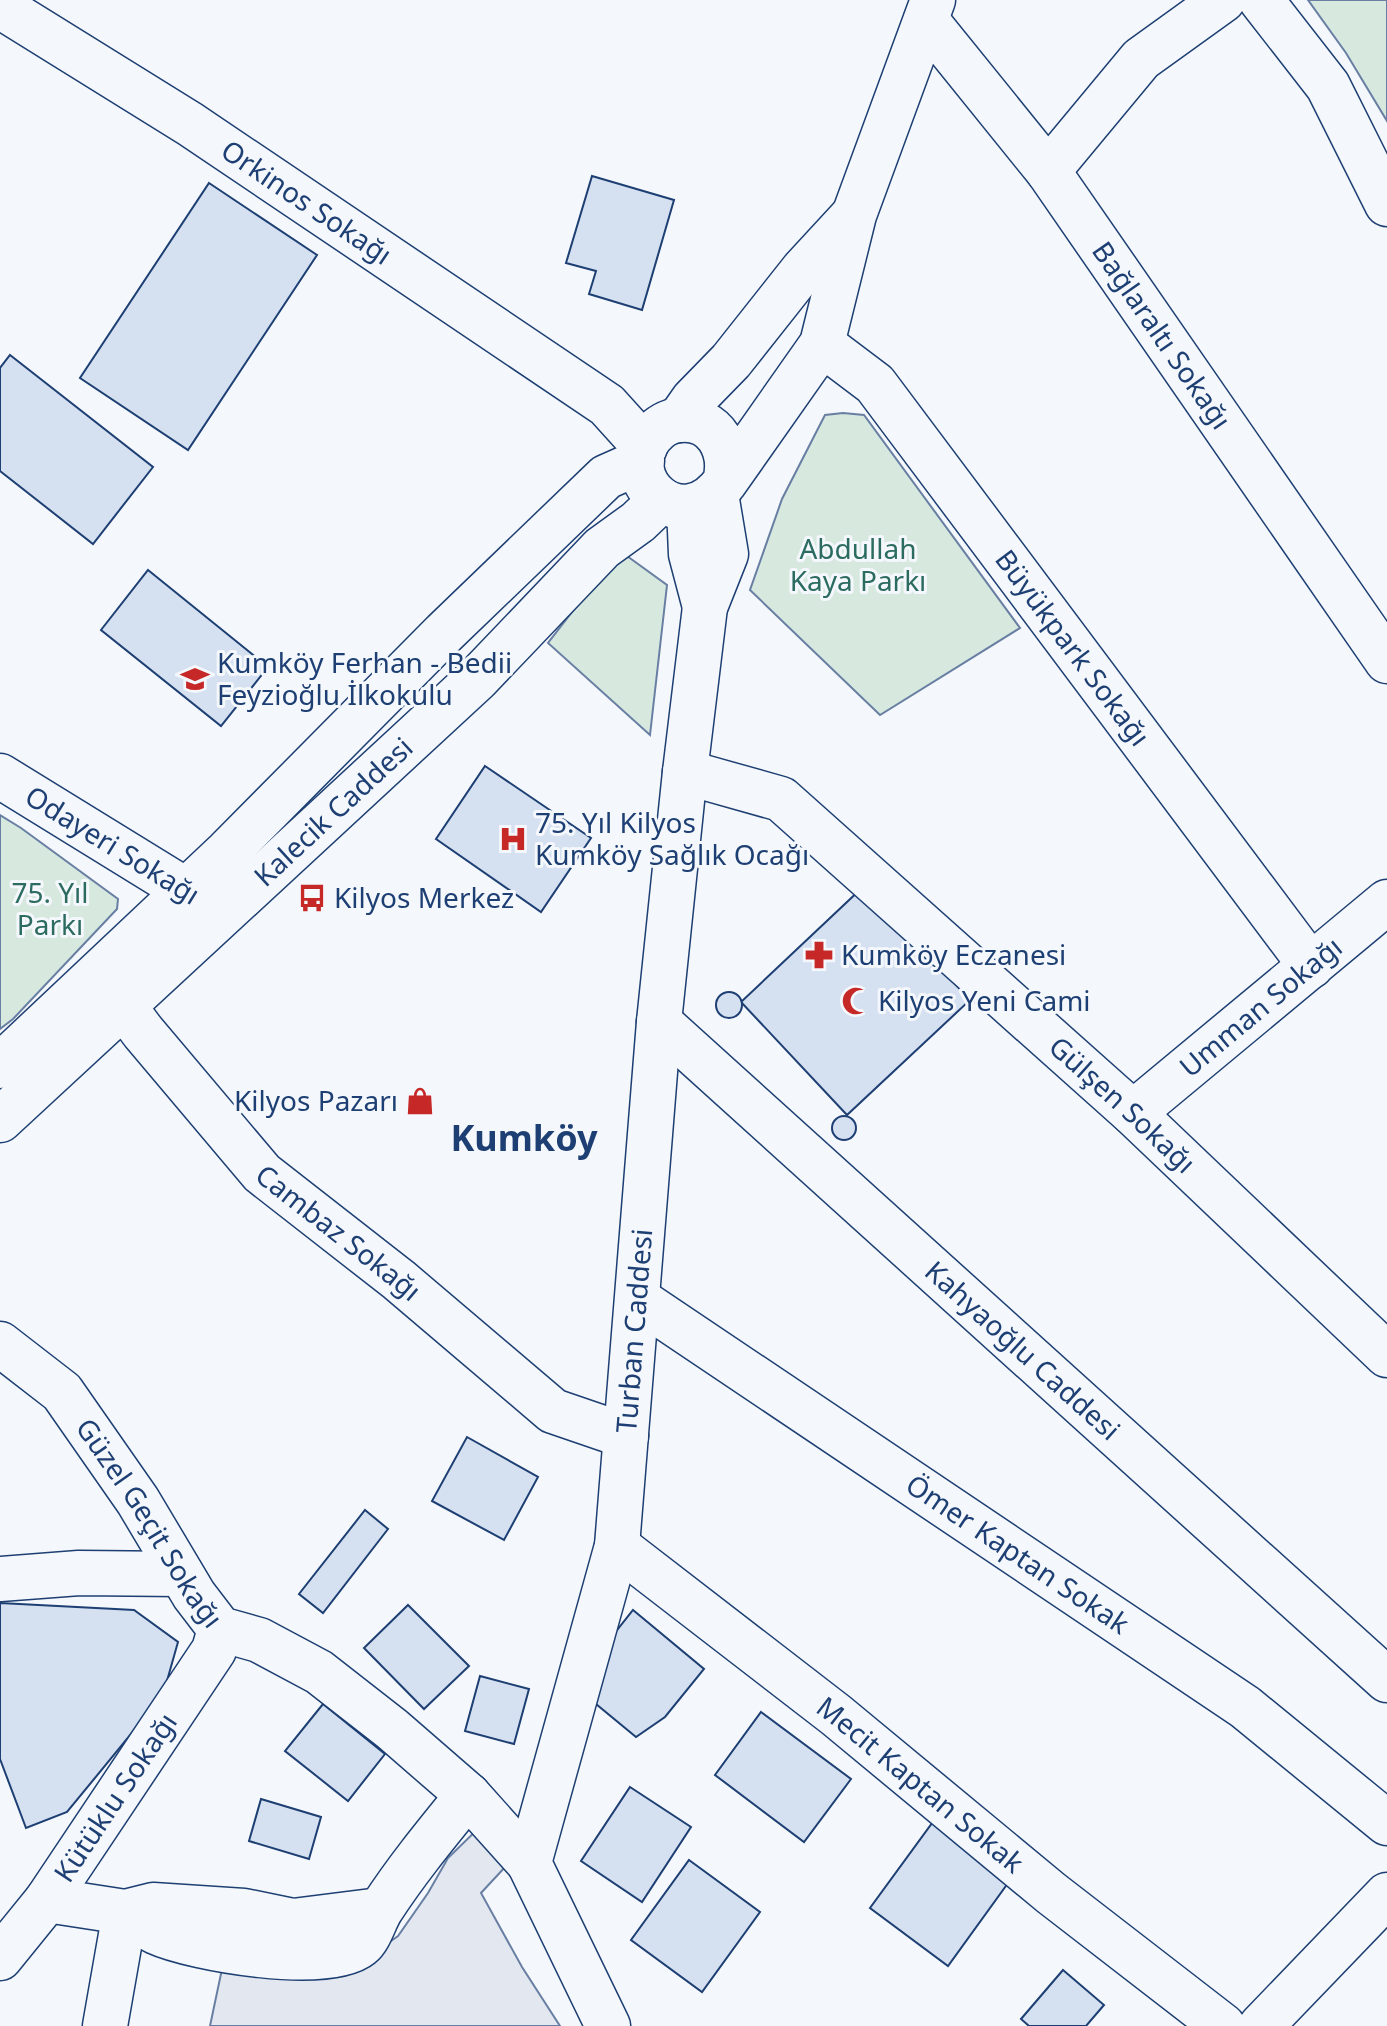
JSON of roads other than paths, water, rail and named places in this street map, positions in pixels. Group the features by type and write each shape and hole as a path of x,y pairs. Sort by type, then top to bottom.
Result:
{"street":[{"path":"1048,171 1141,59 1223,0"},
{"path":"1261,0 1328,86 1387,204"},
{"name":"Orkinos Sokağı","path":"0,6 190,124 607,405"},
{"path":"822,344 854,215 929,10"},
{"name":"Bağlaraltı Sokağı","path":"929,10 1048,171 1387,661"},
{"path":"698,496 650,489 643,476 658,438 731,361 803,270 854,215"},
{"name":"Kalecik Caddesi","path":"0,1120 477,679 602,548 638,522 698,496 822,344"},
{"name":"Büyükpark Sokağı","path":"822,344 875,384 1311,966"},
{"name":"Turban Caddesi","path":"529,1863 617,1546 659,1022 705,607 691,554 698,496 728,469 724,443 705,425 658,438 641,412 607,405"},
{"name":"Kalecik Caddesi","path":"0,1066 184,892 606,477 658,438"},
{"name":"Gülşen Sokağı","path":"685,772 781,799 1133,1113 1387,1355"},
{"name":"Odayeri Sokağı","path":"0,776 35,795 184,892 225,914"},
{"name":"Umman Sokağı","path":"1133,1113 1387,902"},
{"name":"Cambaz Sokağı","path":"99,973 143,1032 262,1173 399,1280 553,1411 626,1436"},
{"name":"Kahyaoğlu Caddesi","path":"659,1022 1387,1680"},
{"name":"Ömer Kaptan Sokak","path":"639,1300 1245,1707 1387,1823"},
{"name":"Güzel Geçit Sokağı","path":"0,1344 62,1392 138,1501 181,1574 220,1629 259,1640 319,1672 392,1729 468,1795 529,1863"},
{"name":"Mecit Kaptan Sokak","path":"617,1546 836,1715 1051,1893 1223,2026"},
{"path":"0,1579 79,1573 181,1574"},
{"name":"Kütüklu Sokağı","path":"0,1958 47,1900 214,1650 220,1629"},
{"path":"47,1900 125,1912 156,1932 205,1946 282,1958 337,1955 362,1945 380,1910 413,1863 468,1795"},
{"path":"529,1863 608,2026"},
{"path":"1261,2026 1387,1895"},
{"path":"105,2026 125,1912"}],"place":[{"name":"Kumköy Ferhan - Bedii Feyzioğlu İlkokulu","path":"195,679"},
{"name":"75. Yıl Kilyos Kumköy Sağlık Ocağı","path":"513,839"},
{"name":"Kilyos Merkez","path":"312,898"},
{"name":"Kumköy Eczanesi","path":"819,955"},
{"name":"Kilyos Yeni Cami","path":"856,1001"},
{"name":"Kilyos Pazarı","path":"420,1101"}],"district":[{"name":"Kumköy","path":"524,1138"}],"park label":[{"name":"Abdullah Kaya Parkı","path":"858,565"},
{"name":"75. Yıl Parkı","path":"50,909"}]}
